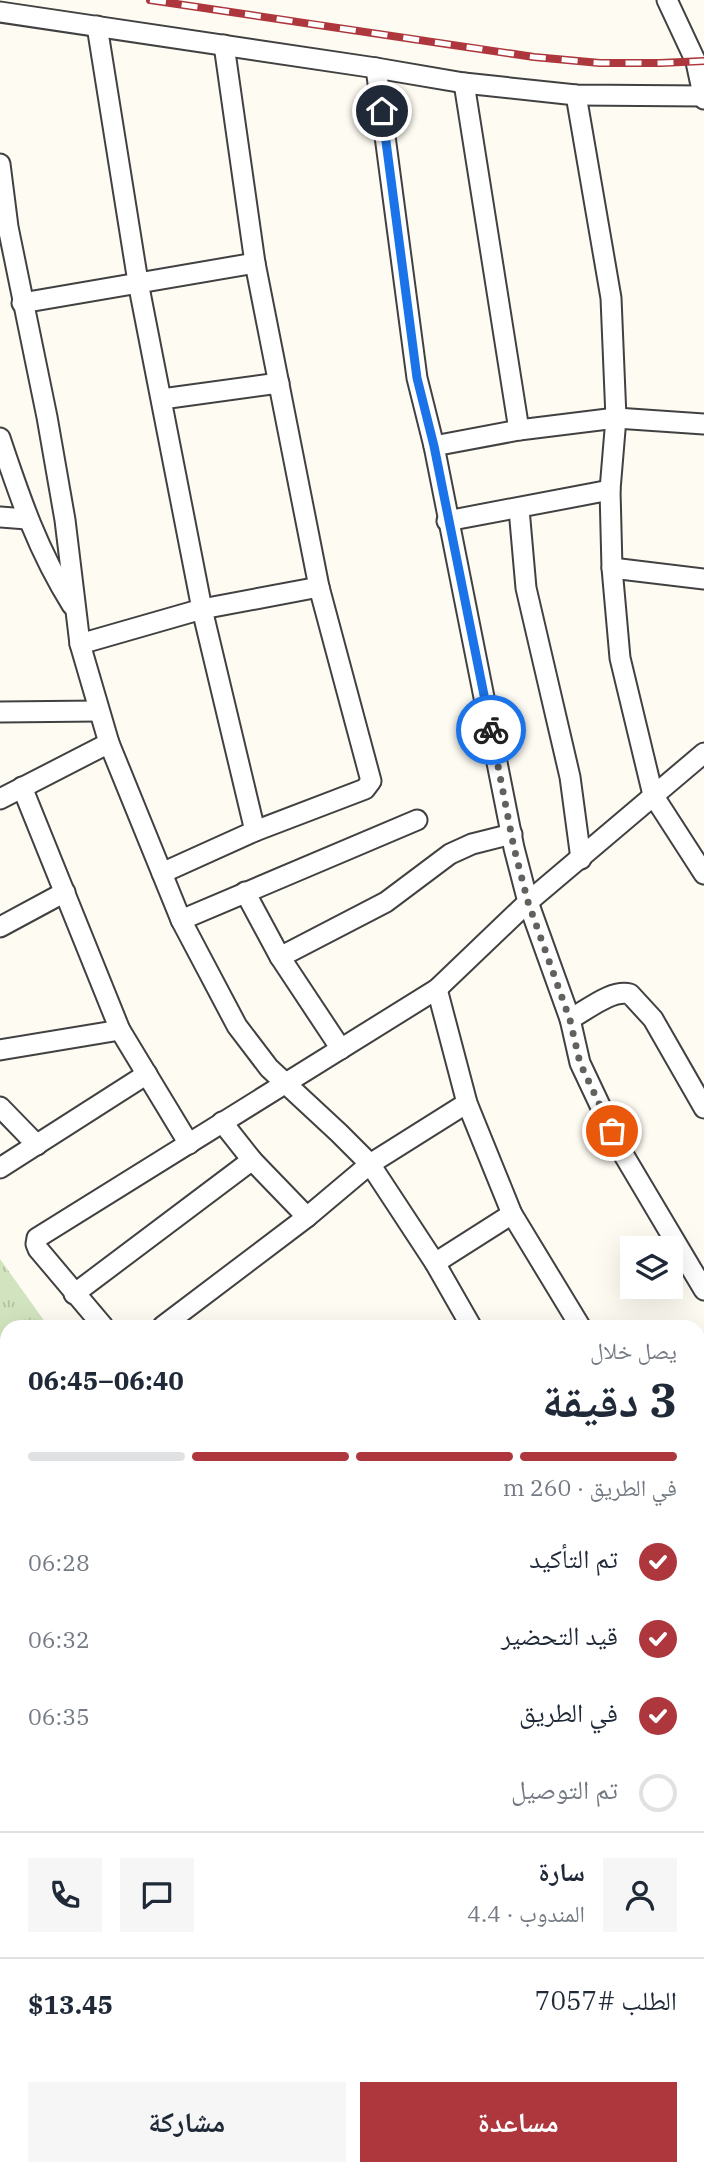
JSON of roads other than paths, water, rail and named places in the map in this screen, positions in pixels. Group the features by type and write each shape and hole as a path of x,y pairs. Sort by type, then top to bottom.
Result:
{"street":[{"path":"0,12 464,83 576,95 704,97 695,62 667,0"},
{"path":"97,26 138,282 202,609 255,831"},
{"path":"162,873 255,831 365,789 370,782 318,587 255,263 224,45"},
{"path":"376,68 417,378 434,446 514,848 528,902 570,1020 580,1063 622,1152 704,1288"},
{"path":"464,83 519,430"},
{"path":"576,95 611,298 617,418 610,490 611,568 621,658 653,795 704,874"},
{"path":"0,164 8,227 65,520 80,644 109,743 181,920 237,1026 254,1051 286,1085 370,1164 435,1263 468,1320"},
{"path":"22,303 255,263"},
{"path":"162,399 279,383"},
{"path":"434,446 519,430 617,418 704,424"},
{"path":"0,438 27,519 52,574 76,612"},
{"path":"447,521 610,490"},
{"path":"519,509 526,588 570,776 581,859"},
{"path":"0,517 27,519"},
{"path":"611,568 704,579"},
{"path":"80,644 202,609 318,587"},
{"path":"0,712 99,711"},
{"path":"0,799 109,743"},
{"path":"98,1320 38,1249 37,1238 437,989 528,902 704,753"},
{"path":"22,787 120,1030 189,1144"},
{"path":"181,920 417,820"},
{"path":"280,957 386,902 450,854 472,844 512,834"},
{"path":"0,927 65,892"},
{"path":"245,892 280,957 341,1049"},
{"path":"437,989 467,1103 512,1214 576,1320"},
{"path":"570,1020 615,994 630,993 653,1019 704,1108"},
{"path":"0,1050 120,1030"},
{"path":"0,1168 147,1074"},
{"path":"171,1320 307,1217 370,1164 467,1103"},
{"path":"0,1107 37,1145"},
{"path":"222,1122 252,1160 307,1217"},
{"path":"74,1294 252,1160"},
{"path":"435,1263 512,1214"}],"railway":[{"path":"150,0 534,57 600,63 704,61"}]}
